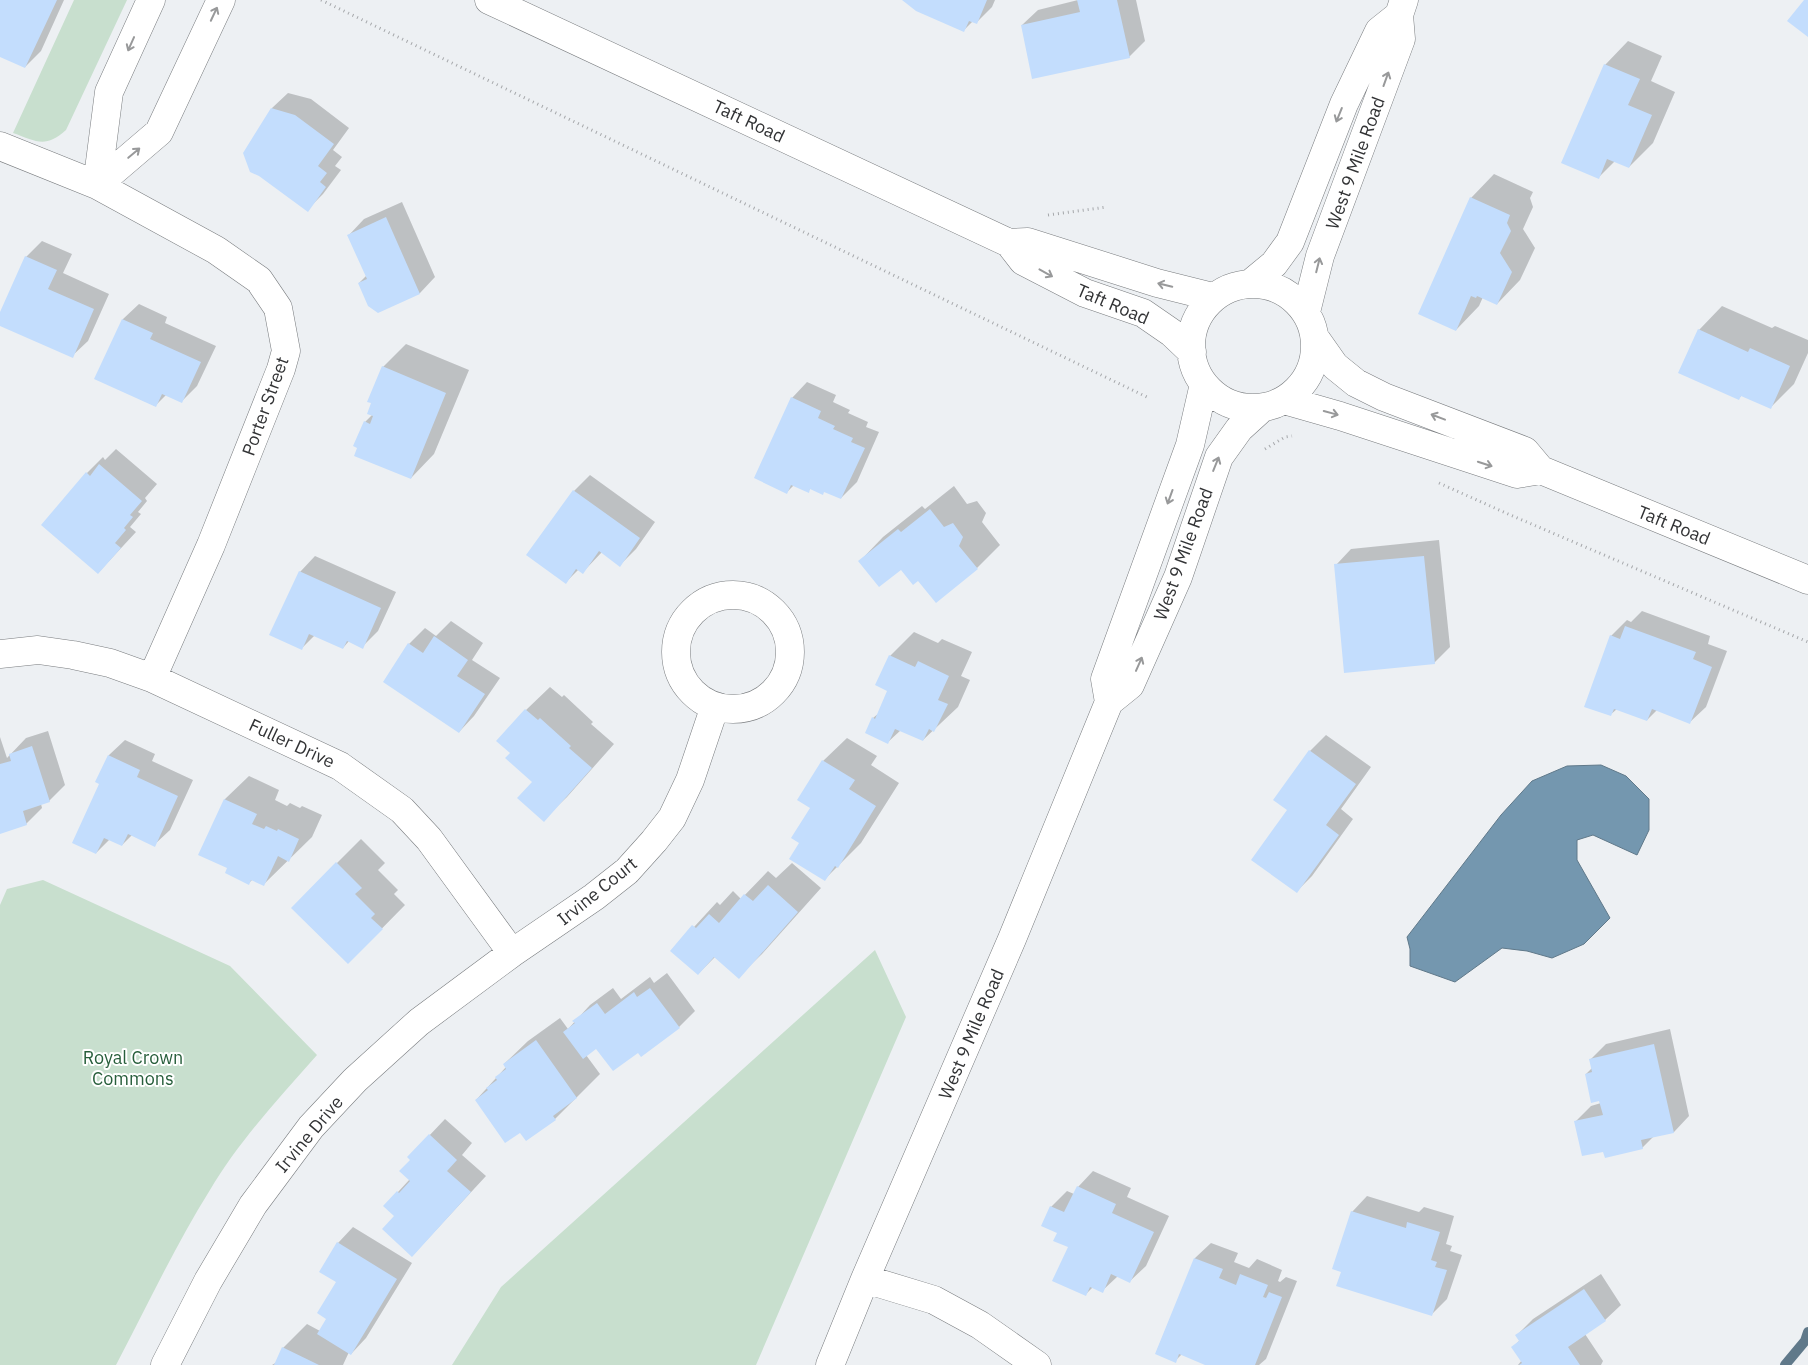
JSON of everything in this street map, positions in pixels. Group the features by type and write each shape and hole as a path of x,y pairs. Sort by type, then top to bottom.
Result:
{"street":[{"path":"97,185 109,92 151,0"},
{"path":"97,185 159,132 221,0"},
{"name":"Taft Road","path":"489,0 1009,243 1023,261 1085,292 1143,314 1172,333 1192,352"},
{"name":"West 9 Mile Road","path":"1251,283 1274,264 1290,242 1344,104 1379,31 1401,7"},
{"name":"West 9 Mile Road","path":"1306,312 1320,256 1401,38 1401,7"},
{"name":"Porter Street","path":"0,146 97,185 216,250 259,280 278,308 286,351 282,369 211,544 152,678"},
{"name":"Taft Road","path":"1009,243 1028,242 1157,283 1213,297"},
{"path":"1273,405 1306,376 1314,354 1316,339 1313,325 1306,312 1291,298 1271,288 1251,283 1227,289 1213,297 1201,313 1192,332 1192,352 1196,369 1204,384 1222,398 1239,406 1273,405 1340,416 1517,474 1541,470"},
{"name":"Taft Road","path":"1316,339 1336,366 1356,383 1384,397 1525,451 1541,470 1808,580"},
{"name":"West 9 Mile Road","path":"1110,702 1105,679 1190,445 1204,384"},
{"name":"West 9 Mile Road","path":"830,1365 1012,939 1110,702 1130,685 1178,577 1219,457 1239,428 1273,405"},
{"path":"738,594 757,599 773,610 788,634 790,663 783,681 770,696 753,706 734,710 715,706 699,698 686,685 678,668 676,649 680,631 689,616 703,603 720,596 738,594"},
{"name":"Fuller Drive","path":"0,654 38,650 110,663 152,678 340,766 402,810 429,838 512,954"},
{"name":"Irvine Court","path":"512,954 594,897 627,871 654,842 672,818 690,780 715,706"},
{"name":"Irvine Drive","path":"165,1365 208,1282 253,1206 311,1127 355,1080 412,1028 512,954"},
{"path":"866,1280 934,1300 980,1325 1037,1365"}],"path":[{"path":"321,0 1149,398"},
{"path":"1261,452 1285,437 1294,435"},
{"path":"1438,482 1508,514 1808,642"}],"green space":[{"path":"74,0 127,0 66,130 52,140 34,141 13,133"},
{"name":"Royal Crown Commons","path":"43,880 230,966 317,1055 260,1120 221,1172 185,1233 116,1365 0,1365 0,905 7,889"},
{"path":"875,950 906,1017 756,1365 452,1365 501,1287"}],"water":[{"path":"1601,765 1626,776 1649,799 1649,830 1637,855 1593,835 1577,840 1577,860 1610,918 1584,944 1552,958 1527,951 1502,948 1455,982 1410,966 1410,949 1407,937 1501,815 1532,781 1567,766"}],"building":[{"path":"0,0 57,0 25,68 0,57"},
{"path":"902,0 987,0 977,24 969,21 964,32 916,11"},
{"path":"1077,0 1117,0 1130,58 1032,79 1021,25 1080,12"},
{"path":"1804,0 1808,0 1808,37 1787,21"},
{"path":"1604,64 1640,79 1628,105 1652,115 1629,168 1607,159 1599,179 1561,163"},
{"path":"271,108 295,115 334,144 318,166 327,173 320,182 326,187 308,212 259,176 250,172 243,153"},
{"path":"1470,197 1510,215 1507,223 1511,231 1500,253 1512,272 1497,305 1477,296 1476,298 1471,296 1456,331 1418,314"},
{"path":"386,217 420,294 378,313 368,306 358,283 367,279 347,235"},
{"path":"25,256 57,270 48,289 94,309 73,358 0,326 0,312"},
{"path":"122,319 153,333 150,339 201,362 182,403 162,394 156,407 94,379"},
{"path":"1698,329 1748,352 1750,348 1790,366 1771,409 1741,396 1739,400 1678,373"},
{"path":"382,366 446,393 411,479 354,456 357,448 353,446 364,421 370,424 373,416 367,414 371,403 367,402"},
{"path":"791,397 821,411 818,418 835,426 833,429 853,438 851,442 865,448 841,499 824,492 823,495 810,489 809,493 791,485 787,494 754,478"},
{"path":"99,464 142,501 130,515 133,517 124,528 126,530 115,543 121,548 98,574 41,525 86,472 90,476"},
{"path":"573,490 640,538 620,567 599,551 583,574 576,569 566,584 526,555"},
{"path":"930,509 944,527 953,523 963,537 959,546 978,569 936,603 918,581 913,585 901,570 879,587 858,561 898,529 901,532"},
{"path":"1424,556 1435,664 1344,673 1334,564"},
{"path":"299,571 381,608 363,649 347,641 343,649 309,634 302,650 269,635"},
{"path":"1625,626 1696,652 1693,659 1712,667 1690,724 1652,709 1647,721 1614,709 1611,716 1584,707 1610,635 1620,639"},
{"path":"434,636 468,660 457,676 485,694 459,733 383,682 408,643 423,653"},
{"path":"889,655 915,667 918,661 949,676 938,700 948,704 934,732 929,729 923,741 895,729 888,744 865,733 872,717 875,719 887,691 875,685"},
{"path":"525,709 538,720 540,718 571,746 569,748 592,768 544,822 517,798 532,782 505,758 510,753 496,741"},
{"path":"32,746 50,802 23,811 27,825 0,834 0,764 11,761 9,754"},
{"path":"1309,750 1356,784 1326,825 1339,835 1297,893 1251,860 1287,810 1273,800"},
{"path":"108,755 140,770 137,777 178,796 155,847 128,834 122,846 104,838 96,854 72,843 99,784 95,782"},
{"path":"822,760 855,780 849,789 876,806 838,868 835,866 825,881 789,859 799,843 791,838 810,808 797,800"},
{"path":"224,799 257,814 252,824 264,829 266,826 277,831 278,829 299,839 289,862 278,856 264,886 251,880 249,885 225,873 227,868 198,855"},
{"path":"336,862 362,888 355,894 375,914 371,918 383,929 348,964 291,908"},
{"path":"768,885 798,912 739,979 714,957 698,975 670,951 692,925 696,928 709,914 719,923 744,894 753,901"},
{"path":"650,988 680,1028 641,1057 638,1053 613,1071 596,1049 583,1059 563,1032 575,1023 572,1021 597,1003 605,1014 634,992 637,997"},
{"path":"536,1040 577,1098 553,1116 556,1120 526,1141 520,1133 505,1143 475,1100 497,1080 495,1077 506,1069 503,1064"},
{"path":"1654,1044 1674,1133 1641,1140 1643,1149 1605,1158 1603,1152 1582,1156 1574,1121 1603,1115 1599,1101 1591,1103 1585,1074 1592,1072 1589,1059"},
{"path":"429,1134 457,1160 447,1171 471,1192 412,1257 382,1229 394,1216 383,1206 410,1181 399,1171 410,1160 407,1157"},
{"path":"1077,1186 1116,1204 1112,1213 1154,1232 1130,1283 1111,1274 1103,1293 1090,1287 1086,1296 1052,1281 1068,1247 1053,1241 1057,1233 1041,1226 1050,1206 1064,1212"},
{"path":"1351,1211 1406,1228 1407,1222 1440,1232 1431,1260 1437,1262 1435,1267 1447,1270 1432,1316 1336,1286 1341,1272 1332,1269"},
{"path":"337,1242 397,1279 351,1355 317,1334 326,1319 317,1313 336,1282 319,1272"},
{"path":"1194,1258 1223,1269 1219,1278 1236,1285 1240,1274 1268,1285 1263,1297 1266,1298 1269,1292 1282,1297 1255,1365 1205,1365 1179,1354 1176,1363 1155,1354"},
{"path":"1584,1289 1606,1321 1568,1347 1580,1365 1519,1365 1522,1363 1511,1347 1519,1341 1515,1335"},
{"path":"282,1347 319,1365 274,1365"}],"waterway":[{"path":"1785,1365 1805,1341 1808,1332"}]}
